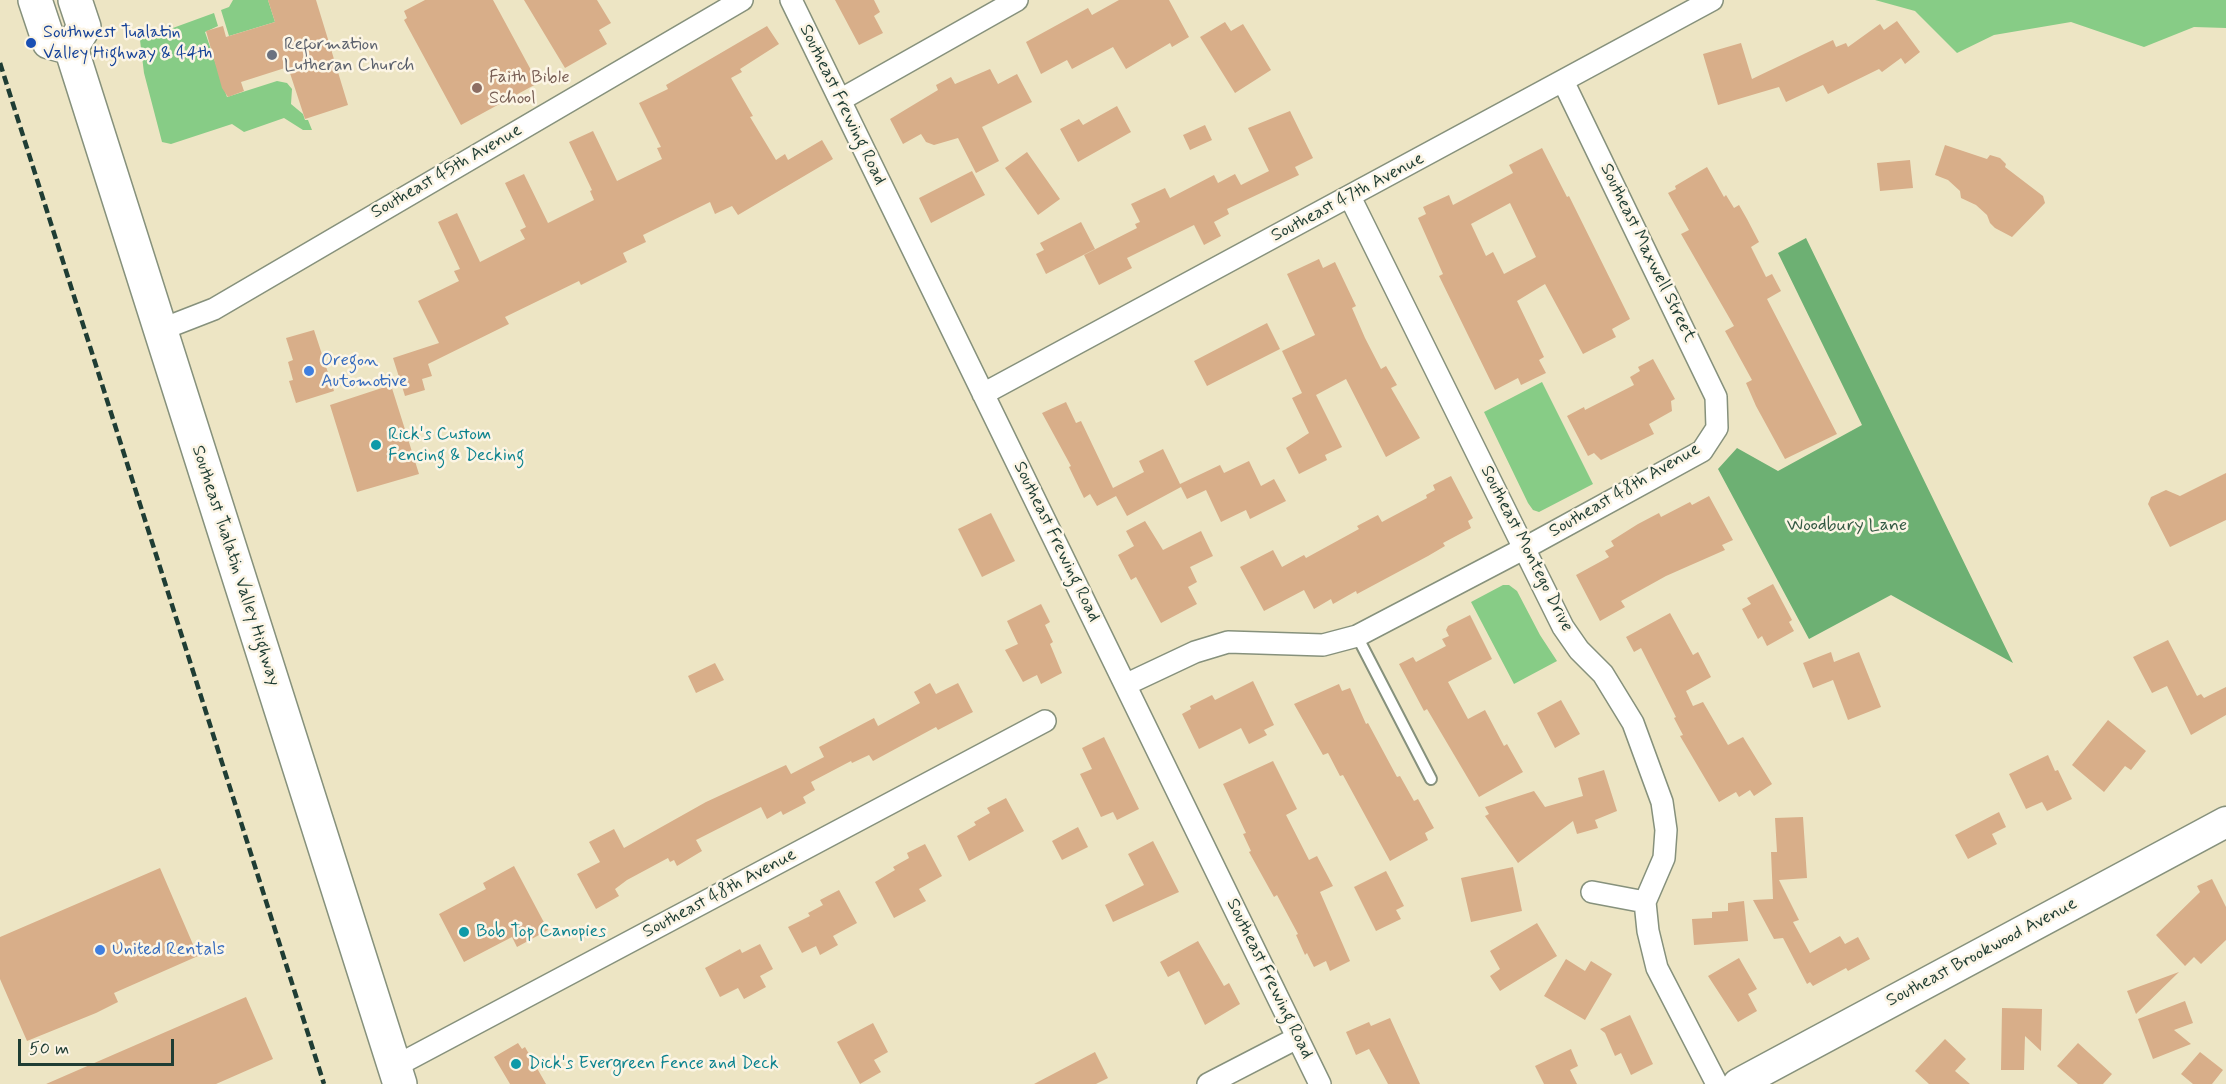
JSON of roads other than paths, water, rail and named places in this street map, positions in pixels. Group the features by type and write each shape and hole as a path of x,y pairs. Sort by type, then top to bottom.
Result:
{"main road":[{"path":"35,0 49,42 71,48 84,27 75,0"},
{"name":"Southeast Tualatin Valley Highway","path":"71,48 397,1076"},
{"name":"Southeast Brookwood Avenue","path":"1738,1084 2226,822"}],"street":[{"name":"Southeast Frewing Road","path":"791,0 1127,684 1320,1084"},
{"path":"840,100 1017,0"},
{"name":"Southeast 47th Avenue","path":"983,394 1712,0"},
{"name":"Southeast 45th Avenue","path":"160,330 214,309 734,2"},
{"name":"Southeast Maxwell Street","path":"1563,81 1716,397 1717,428"},
{"name":"Southeast Montego Drive","path":"1350,196 1526,548 1563,627 1579,650 1604,674 1618,694 1633,723 1662,802 1666,830 1664,858 1645,902 1648,931 1657,968 1718,1084"},
{"name":"Southeast 48th Avenue","path":"1127,684 1196,652 1228,642 1323,645 1357,636 1526,548 1702,451 1717,428"},
{"name":"Southeast 48th Avenue","path":"397,1076 1046,721"},
{"path":"1592,892 1645,902"},
{"path":"1208,1084 1297,1038"}],"lane":[{"path":"1357,636 1431,779"}],"railway":[{"path":"0,63 324,1084"}],"place":[{"name":"Southwest Tualatin Valley Highway & 44th","path":"31,43"},
{"name":"Reformation Lutheran Church","path":"272,55"},
{"name":"Faith Bible School","path":"477,88"},
{"name":"Oregon Automotive","path":"309,371"},
{"name":"Rick's Custom Fencing & Decking","path":"376,445"},
{"name":"Bob Top Canopies","path":"464,932"},
{"name":"United Rentals","path":"100,950"},
{"name":"Dick's Evergreen Fence and Deck","path":"516,1064"}],"park label":[{"name":"Woodbury Lane","path":"1847,526"}]}
